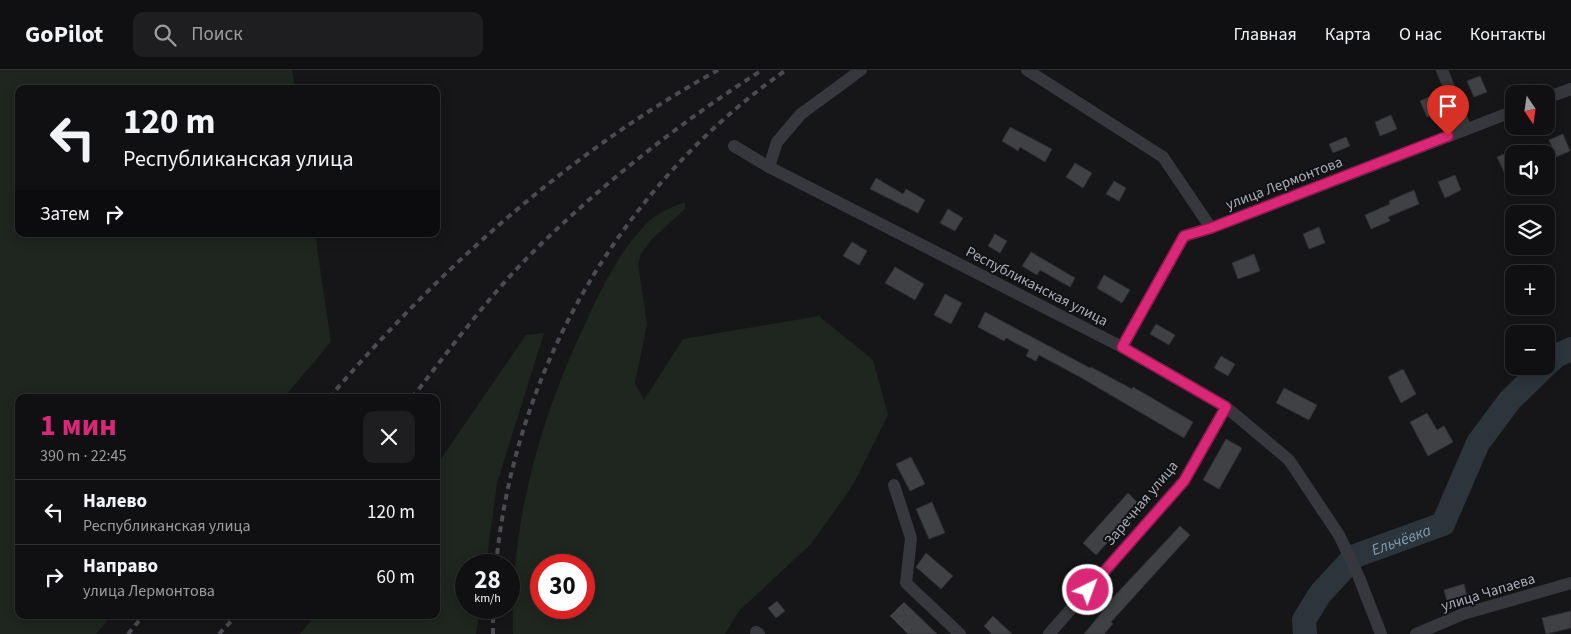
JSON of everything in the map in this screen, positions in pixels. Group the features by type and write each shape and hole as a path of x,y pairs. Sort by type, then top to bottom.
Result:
{"street":[{"path":"769,167 777,142 801,114 861,70"},
{"path":"1027,70 1163,157 1211,228"},
{"path":"1442,70 1466,129"},
{"path":"1555,94 1571,88"},
{"name":"улица Лермонтова","path":"1122,347 1184,236 1211,228 1505,114"},
{"name":"Республиканская улица","path":"734,146 769,167 1122,347 1226,407 1289,460 1339,535 1358,574 1381,634"},
{"name":"Заречная улица","path":"1049,634 1184,481 1226,407"},
{"path":"894,486 911,538 906,583 960,634"},
{"name":"улица Чапаева","path":"1416,634 1463,614 1571,583"}],"shaded area":[{"path":"0,70 292,70 294,85 15,85 15,237 315,237 331,342 287,394 15,394 15,619 109,619 96,634 0,634"},
{"path":"685,202 685,209 651,240 641,254 638,264 647,325 635,383 644,400 683,339 819,316 873,360 888,415 853,485 811,544 739,611 725,634 513,634 513,619 520,619 520,554 517,554 522,514 541,436 554,398 604,284 636,235 650,220 664,211"},
{"path":"544,333 497,483 487,554 455,554 455,619 478,619 476,634 300,634 313,619 440,619 440,460 526,335"}],"building":[{"path":"1480,76 1487,92 1474,97 1467,81"},
{"path":"1436,94 1443,110 1427,117 1420,101"},
{"path":"1391,115 1397,129 1380,136 1375,122"},
{"path":"1010,127 1052,149 1045,162 1020,147 1018,151 1002,141"},
{"path":"1563,134 1570,151 1556,157 1555,145 1551,145 1549,140"},
{"path":"1346,137 1350,146 1333,153 1329,144"},
{"path":"1505,154 1505,174 1497,157"},
{"path":"1075,163 1092,173 1083,188 1066,177"},
{"path":"1455,175 1461,190 1445,198 1438,182"},
{"path":"876,178 903,194 906,189 925,200 918,213 870,189"},
{"path":"1114,181 1126,188 1119,201 1106,194"},
{"path":"1414,190 1419,204 1388,217 1390,221 1371,229 1365,215 1390,204 1389,201"},
{"path":"948,209 963,218 955,231 940,223"},
{"path":"1319,227 1325,243 1309,249 1303,234"},
{"path":"995,234 1007,241 1000,253 988,246"},
{"path":"852,242 867,251 859,265 843,256"},
{"path":"1031,252 1075,278 1070,287 1040,270 1037,275 1022,266"},
{"path":"1254,254 1260,271 1238,279 1232,263"},
{"path":"895,267 924,284 915,300 885,283"},
{"path":"1104,275 1130,290 1122,303 1097,288"},
{"path":"945,294 962,303 951,324 934,315"},
{"path":"985,312 1090,368 1132,389 1133,387 1193,422 1184,438 1080,377 1039,355 1036,361 1026,356 1029,350 1006,338 1004,341 978,327"},
{"path":"1156,324 1175,335 1169,345 1150,334"},
{"path":"1221,356 1235,364 1228,376 1214,368"},
{"path":"1403,369 1416,394 1401,403 1388,377"},
{"path":"1284,388 1317,405 1309,420 1276,403"},
{"path":"1427,413 1437,430 1444,426 1453,442 1428,456 1410,422"},
{"path":"1226,439 1242,448 1219,489 1203,480"},
{"path":"911,457 925,484 910,491 896,464"},
{"path":"1128,493 1141,506 1096,555 1083,543"},
{"path":"932,502 945,533 929,539 916,509"},
{"path":"1180,526 1190,535 1111,622 1113,624 1104,634 1084,634 1106,605"},
{"path":"926,553 953,576 941,589 916,567"},
{"path":"1464,584 1468,600 1448,605 1444,590"},
{"path":"777,601 785,611 776,618 768,608"},
{"path":"904,602 937,634 908,634 890,616"},
{"path":"1571,611 1571,628 1546,634 1542,618"},
{"path":"993,616 1012,634 992,634 984,626"}],"waterway":[{"name":"Ельчёвка","path":"1555,357 1571,349"},
{"name":"Ельчёвка","path":"1305,634 1304,620 1320,594 1355,556 1443,524 1478,443 1510,400 1536,375"}],"railway":[{"path":"332,394 371,350 416,304 461,259 509,216 558,176 610,138 718,70"},
{"path":"415,394 497,290 555,231 640,157 700,112 762,70"},
{"path":"498,554 507,492 526,420 553,351 587,286 628,225 675,168 728,116 786,70"},
{"path":"128,634 141,619"},
{"path":"219,634 233,619"},
{"path":"493,619 493,634"}],"route":[{"path":"1088,590 1184,481 1226,407 1122,347 1184,236 1211,228 1448,136"}]}
